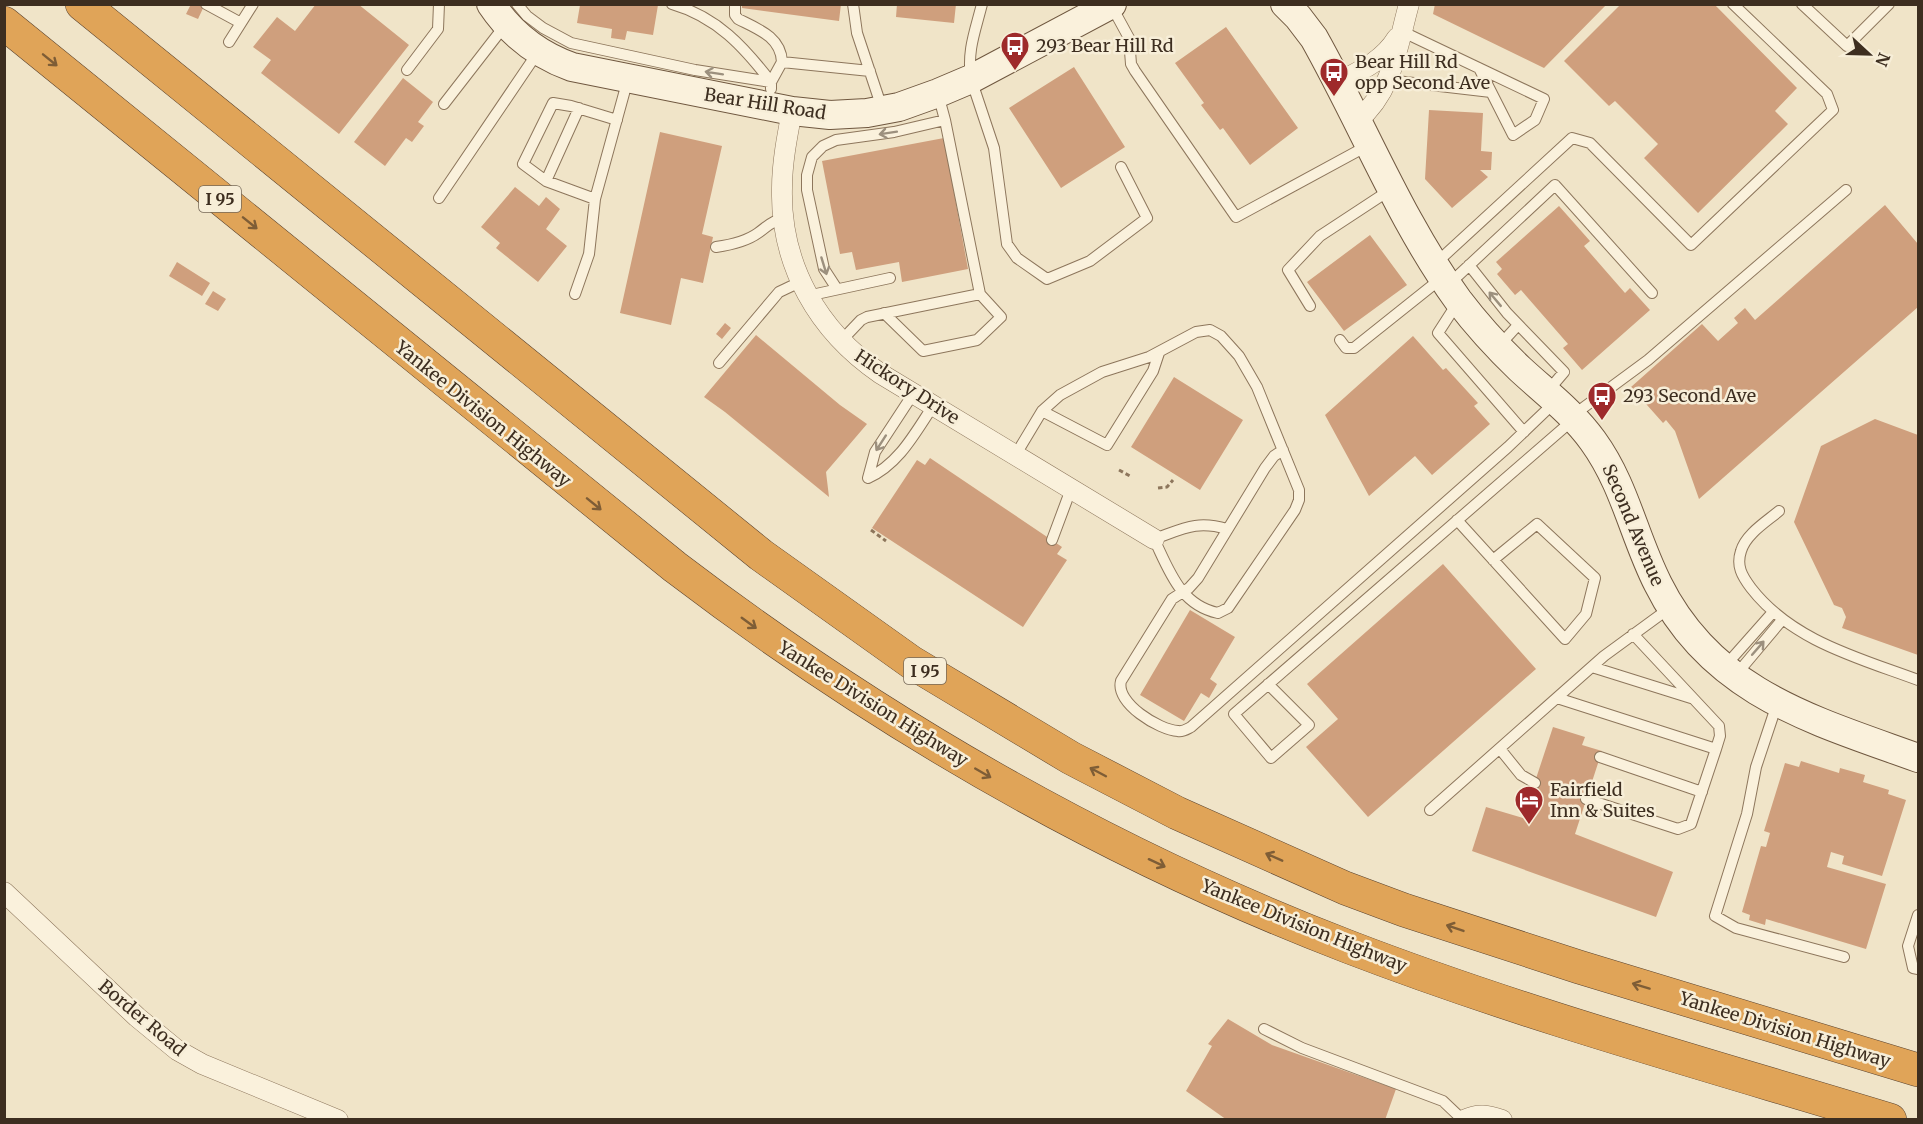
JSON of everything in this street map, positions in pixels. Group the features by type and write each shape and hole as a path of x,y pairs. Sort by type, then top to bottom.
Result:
{"highway":[{"name":"Yankee Division Highway","path":"82,4 761,555 911,662 1071,758 1186,818 1345,888 1404,910 1559,961 1918,1070"},
{"name":"Yankee Division Highway","path":"4,23 675,567 757,629 822,674 980,771 1137,854 1348,947 1509,1004 1890,1119"}],"street":[{"path":"1285,4 1309,31 1338,83 1384,55 1401,31"},
{"path":"1364,133 1374,105 1389,80 1409,4"},
{"name":"Bear Hill Road","path":"505,11 539,51 572,67 628,79 777,100 830,115 883,110 912,103 942,107 970,79 1112,5"},
{"name":"Second Avenue","path":"1338,83 1446,282 1498,347 1563,400 1594,443 1621,489 1651,570 1672,607 1694,637 1729,672 1777,704 1918,758"},
{"name":"Hickory Drive","path":"777,100 783,172 783,218 790,251 804,289 841,341 870,367 1154,539"},
{"name":"Border Road","path":"4,892 137,1017 177,1050 202,1064 338,1119"},
{"path":"1464,1119 1486,1115 1502,1119"}],"lane":[{"path":"206,4 241,23"},
{"path":"229,42 253,4"},
{"path":"407,70 438,29 440,4"},
{"path":"735,4 735,15 738,19 775,40 781,49 782,62 777,100"},
{"path":"853,4 854,22 883,110"},
{"path":"982,4 969,50 970,79 994,148 1007,244 1017,258 1047,279 1090,261 1147,218 1121,167"},
{"path":"1524,432 1438,333 1446,282 1572,138 1590,143 1691,245 1833,110 1827,94 1733,4"},
{"path":"1806,6 1847,46 1889,4"},
{"path":"676,5 699,13 736,41 750,55 777,100"},
{"path":"1112,5 1129,38 1131,64 1135,71 1236,217 1364,133"},
{"path":"444,104 505,11 527,16 543,28 572,43 695,70 777,100"},
{"path":"1401,31 1479,68 1544,99 1535,120 1513,135 1479,68"},
{"path":"439,198 539,51"},
{"path":"782,62 870,71"},
{"path":"574,294 589,254 595,199 628,79"},
{"path":"1389,80 1491,92"},
{"path":"595,199 546,181 524,164 552,103 579,108 616,120"},
{"path":"837,289 824,269 807,190 807,175 812,157 823,146 836,140 894,132 942,107 980,294 1001,317 977,340 923,351 884,313"},
{"path":"546,181 579,108"},
{"path":"1340,340 1346,348 1354,348 1446,282 1469,265 1556,185 1652,293"},
{"path":"1310,306 1288,270 1320,236 1393,188"},
{"path":"1283,450 1269,462 1198,578 1168,605 1124,675 1120,686 1126,701 1144,717 1178,731 1191,727 1563,400 1648,360 1846,190"},
{"path":"716,247 756,234 768,224 783,218"},
{"path":"1469,265 1518,325 1563,400"},
{"path":"719,363 779,292 837,289 890,278"},
{"path":"841,341 861,320 884,313 980,294"},
{"path":"1498,347 1518,325"},
{"path":"1015,456 1042,411 1060,395 1093,376 1159,353 1196,332 1210,330 1221,336 1251,374 1299,490 1298,505 1228,608 1221,612 1214,612 1200,606 1182,592 1171,576 1154,539 1197,524 1208,524 1227,529"},
{"path":"1042,411 1107,445 1153,371 1159,353"},
{"path":"913,394 875,452 868,478 883,470 898,457 933,406"},
{"path":"1268,684 1309,725 1271,758 1234,714 1268,684 1457,520 1563,400"},
{"path":"1052,540 1071,489"},
{"path":"1779,511 1746,541 1741,551 1739,562 1743,578 1756,594 1782,620 1814,639 1834,649 1918,680"},
{"path":"1457,520 1493,560 1565,639 1586,614 1595,579 1537,524 1493,560"},
{"path":"1430,810 1592,667 1672,607"},
{"path":"1729,672 1773,612"},
{"path":"1729,672 1782,620"},
{"path":"1586,799 1678,829 1691,824 1720,736 1719,726 1633,634"},
{"path":"1592,667 1694,699"},
{"path":"1557,698 1716,749"},
{"path":"1777,704 1759,756 1747,814 1716,916 1736,928 1844,957"},
{"path":"1500,749 1521,775 1535,783"},
{"path":"1600,757 1702,792"},
{"path":"1918,915 1908,946 1913,968 1918,969"},
{"path":"1264,1029 1302,1048 1443,1101 1464,1119"}],"path":[{"path":"1119,470 1130,476"},
{"path":"1158,488 1167,486 1173,480"},
{"path":"871,531 886,541"}],"building":[{"path":"191,4 205,4 198,19 186,14"},
{"path":"316,4 358,4 409,45 339,134 261,73 271,60 253,47 277,17 295,31"},
{"path":"742,4 841,4 839,21 742,8"},
{"path":"897,4 956,4 954,23 896,17"},
{"path":"1435,4 1607,4 1544,68 1433,14"},
{"path":"1621,4 1714,4 1797,88 1775,111 1788,124 1698,213 1644,158 1658,144 1615,101 1609,106 1564,61"},
{"path":"580,5 658,5 653,35 627,31 625,40 611,38 612,29 577,23"},
{"path":"1226,27 1298,128 1250,165 1223,128 1220,130 1201,105 1204,103 1175,63"},
{"path":"1074,67 1125,147 1061,188 1009,108"},
{"path":"403,78 433,102 418,122 424,126 412,142 406,138 385,166 354,142"},
{"path":"1429,110 1483,113 1481,151 1492,152 1491,170 1480,170 1488,177 1452,208 1425,179"},
{"path":"660,132 722,146 702,234 713,237 703,283 681,278 671,325 620,313"},
{"path":"944,138 968,269 902,282 899,262 856,270 852,252 840,254 822,161"},
{"path":"515,187 539,206 546,197 560,209 546,229 567,246 538,282 496,248 500,243 481,227"},
{"path":"1885,205 1918,244 1918,307 1699,499 1675,431 1666,420 1663,423 1631,387 1702,324 1718,341 1738,323 1734,318 1745,308 1755,320"},
{"path":"1559,206 1590,241 1584,246 1625,293 1630,288 1650,310 1582,370 1563,348 1568,344 1521,290 1515,295 1497,274 1502,269 1496,262"},
{"path":"1370,235 1407,285 1344,331 1307,282"},
{"path":"177,262 210,283 202,296 169,276"},
{"path":"213,291 226,299 218,311 205,304"},
{"path":"725,323 731,328 722,339 716,334"},
{"path":"756,335 840,405 867,424 826,472 829,497 704,397"},
{"path":"1413,336 1443,370 1446,368 1478,403 1474,406 1490,424 1432,475 1415,456 1369,496 1325,415"},
{"path":"1174,377 1243,420 1200,490 1131,447"},
{"path":"1875,419 1918,435 1918,655 1842,628 1846,617 1842,608 1834,605 1794,522 1821,446"},
{"path":"930,458 1062,547 1057,554 1067,560 1023,627 872,528 917,460 925,465"},
{"path":"1443,564 1536,669 1368,817 1306,747 1338,719 1307,684"},
{"path":"1190,610 1235,637 1210,679 1217,684 1209,698 1201,693 1184,721 1140,695"},
{"name":"Fairfield Inn & Suites","path":"1553,727 1585,737 1582,745 1602,751 1575,834 1673,872 1656,917 1472,851 1486,807 1523,818"},
{"path":"1801,761 1839,773 1840,768 1865,775 1863,782 1889,790 1888,794 1906,800 1882,876 1842,864 1844,856 1831,852 1827,867 1886,884 1866,949 1766,919 1765,925 1749,920 1750,915 1742,912 1761,846 1766,847 1770,833 1764,831 1785,763 1799,767"},
{"path":"1228,1019 1272,1045 1396,1089 1385,1120 1227,1120 1186,1091 1212,1046 1208,1044"}],"place":[{"name":"293 Bear Hill Rd","path":"1015,72"},
{"name":"Bear Hill Rd opp Second Ave","path":"1334,98"},
{"name":"293 Second Ave","path":"1602,422"},
{"name":"Fairfield Inn & Suites","path":"1529,826"}]}
